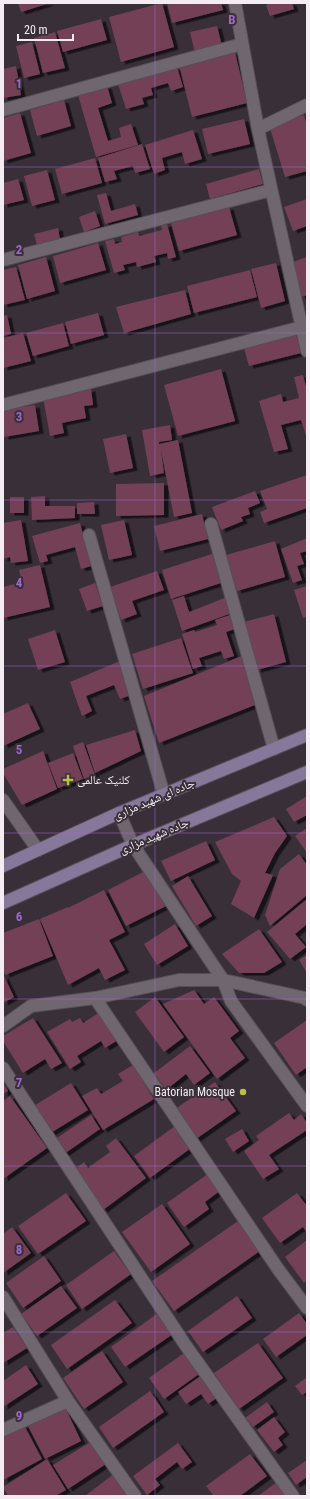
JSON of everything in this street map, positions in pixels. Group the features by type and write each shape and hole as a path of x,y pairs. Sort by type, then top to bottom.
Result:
{"main road":[{"name":"جاده ای شهید مزاری","path":"3,866 119,813 307,735"},
{"name":"جاده شهید مزاری","path":"3,903 133,845 307,772"}],"street":[{"path":"235,3 258,129 307,351"},
{"path":"3,110 242,44"},
{"path":"258,129 307,105"},
{"path":"3,260 271,190"},
{"path":"3,405 302,327"},
{"path":"211,524 274,749"},
{"path":"89,536 164,795"},
{"path":"3,800 38,850"},
{"path":"119,813 133,845 224,980 232,1001 307,1106"},
{"path":"3,1026 31,1006 95,998 179,980 224,980 305,998 307,1000"},
{"path":"95,998 278,1269 307,1308"},
{"path":"3,1068 186,1346 292,1496"},
{"path":"3,1297 68,1401 135,1496"},
{"path":"3,1430 68,1401"}],"building":[{"path":"18,3 50,3 21,12"},
{"path":"162,3 174,47 121,62 109,17"},
{"path":"167,3 221,3 223,10 172,23"},
{"path":"271,3 292,3 294,9 270,16 266,5"},
{"path":"101,19 107,40 63,52 57,31"},
{"path":"217,26 222,46 195,53 190,32"},
{"path":"55,32 65,68 43,73 34,38"},
{"path":"32,42 40,74 24,78 16,46"},
{"path":"235,52 247,103 192,117 179,65"},
{"path":"16,66 21,95 3,98 3,69"},
{"path":"177,67 183,87 171,91 168,83 151,88 153,95 142,98 144,104 126,109 118,84"},
{"path":"107,86 112,103 98,108 108,141 121,137 119,128 131,124 138,145 96,157 78,95"},
{"path":"64,100 71,126 37,136 30,110"},
{"path":"20,113 31,153 3,161 3,118"},
{"path":"304,115 307,125 307,171 285,177 269,125"},
{"path":"244,119 250,144 208,154 202,129"},
{"path":"193,130 202,159 185,164 182,152 162,158 165,170 154,174 145,145"},
{"path":"142,144 150,169 135,173 133,166 114,171 117,179 105,182 98,158"},
{"path":"95,158 102,183 62,194 55,169"},
{"path":"259,169 263,184 210,199 206,184"},
{"path":"47,170 55,200 32,206 24,176"},
{"path":"18,179 24,200 3,205 3,183"},
{"path":"106,193 111,211 135,204 138,215 105,224 97,195"},
{"path":"307,199 307,226 293,231 284,207"},
{"path":"229,207 237,235 179,251 171,223"},
{"path":"95,211 100,226 84,232 79,217"},
{"path":"167,224 176,257 168,259 167,253 154,256 156,262 137,267 136,262 123,265 125,270 114,273 105,241 114,239 115,244 122,242 121,237 138,232 139,236 162,230 161,226"},
{"path":"58,228 60,239 37,245 34,234"},
{"path":"98,243 106,270 60,283 53,256"},
{"path":"46,257 55,291 27,299 18,265"},
{"path":"307,257 307,295 301,297 293,262"},
{"path":"276,263 285,301 261,308 251,269"},
{"path":"16,267 25,300 3,305 3,270"},
{"path":"250,270 257,297 194,313 187,286"},
{"path":"185,290 191,314 124,333 116,307"},
{"path":"98,313 104,335 71,344 65,322"},
{"path":"7,315 11,334 3,336 3,316"},
{"path":"63,323 69,346 33,356 26,333"},
{"path":"295,331 301,353 249,366 243,345"},
{"path":"23,333 31,361 3,368 3,338"},
{"path":"221,369 235,421 178,436 164,385"},
{"path":"303,375 307,390 307,439 301,420 281,425 288,449 274,452 259,401 281,394 283,402 299,398 294,377"},
{"path":"91,389 93,405 84,406 86,418 62,423 64,433 50,436 43,397"},
{"path":"35,405 39,431 4,437 3,410"},
{"path":"170,425 172,440 159,442 159,444 178,440 192,513 174,517 161,450 164,473 150,476 142,430"},
{"path":"126,434 133,468 110,473 103,439"},
{"path":"307,475 307,508 264,523 260,512 267,509 260,491"},
{"path":"164,483 164,515 116,516 116,484"},
{"path":"255,491 260,503 248,508 250,514 241,517 243,521 221,530 212,507"},
{"path":"45,496 45,506 75,506 75,518 32,520 31,497"},
{"path":"10,497 24,497 24,513 10,513"},
{"path":"94,502 95,514 77,514 77,503"},
{"path":"202,514 208,539 160,551 154,526"},
{"path":"21,520 28,561 11,563 10,557 3,559 3,523"},
{"path":"124,520 132,555 109,560 101,525"},
{"path":"80,523 91,566 81,569 75,547 46,555 48,561 40,563 32,536"},
{"path":"307,538 307,551 300,553 304,564 297,566 302,580 293,583 281,549"},
{"path":"275,541 285,577 237,591 226,555"},
{"path":"215,553 224,582 171,599 162,570"},
{"path":"40,565 50,607 3,618 3,587 22,582 19,570"},
{"path":"157,571 164,590 132,601 137,614 121,620 110,587"},
{"path":"95,583 103,606 87,611 79,589"},
{"path":"307,586 307,617 303,618 294,590"},
{"path":"184,596 189,612 227,597 232,613 182,631 172,600"},
{"path":"274,614 286,662 257,670 244,622"},
{"path":"230,615 235,629 226,632 234,656 224,659 221,651 199,658 202,666 193,669 182,634 194,630 195,632 217,625 215,620"},
{"path":"55,630 65,662 38,670 28,639"},
{"path":"181,638 193,673 143,689 132,654"},
{"path":"244,655 257,704 159,743 144,696"},
{"path":"120,661 131,695 120,699 114,685 86,696 92,711 82,716 70,682"},
{"path":"28,703 40,729 3,746 3,714"},
{"path":"135,730 141,751 95,773 86,745"},
{"path":"83,742 95,775 84,779 73,746"},
{"path":"43,751 57,789 22,805 3,773 3,769"},
{"path":"73,753 83,779 58,788 48,763"},
{"path":"307,796 307,815 294,822 286,809"},
{"path":"274,817 287,836 275,853 265,873 273,875 254,918 231,904 241,881 232,874 215,842"},
{"path":"307,828 307,853 295,836"},
{"path":"206,841 215,860 171,881 161,861"},
{"path":"299,854 307,865 307,895 270,926 265,915 280,869"},
{"path":"147,870 166,906 126,926 108,890"},
{"path":"188,876 212,916 196,926 172,886"},
{"path":"104,890 125,932 109,940 125,970 105,980 99,968 68,985 40,919 68,908"},
{"path":"307,899 307,924 295,934 306,947 290,959 267,932"},
{"path":"39,919 53,956 5,975 3,969 3,933"},
{"path":"175,924 188,946 157,965 144,944"},
{"path":"259,929 282,962 264,973 239,973 222,954"},
{"path":"307,955 307,973 299,960"},
{"path":"3,974 14,997 3,1003"},
{"path":"194,990 204,1004 214,997 239,1031 230,1038 245,1058 217,1079 163,1004"},
{"path":"155,997 184,1037 164,1052 135,1012"},
{"path":"100,1012 118,1040 105,1048 101,1041 77,1056 81,1062 70,1069 47,1032 70,1019 72,1022 80,1018 83,1023"},
{"path":"33,1018 62,1063 51,1069 45,1059 23,1073 3,1041 3,1036"},
{"path":"307,1020 307,1067 296,1075 274,1043"},
{"path":"190,1046 210,1073 194,1085 186,1074 166,1090 154,1073"},
{"path":"133,1065 154,1099 103,1130 82,1096 97,1088 101,1094 123,1081 118,1074"},
{"path":"215,1082 236,1111 196,1139 175,1109"},
{"path":"3,1083 8,1091 3,1094"},
{"path":"71,1083 88,1110 49,1134 32,1107"},
{"path":"10,1096 47,1148 3,1179 3,1101"},
{"path":"289,1113 294,1120 301,1114 307,1123 307,1130 269,1155 279,1169 263,1179 244,1151 259,1140 256,1136"},
{"path":"91,1115 100,1129 64,1154 54,1140"},
{"path":"175,1126 191,1148 150,1178 134,1156"},
{"path":"242,1129 249,1141 233,1152 225,1139"},
{"path":"116,1138 146,1178 103,1210 74,1170 84,1162 88,1168 110,1152 106,1146"},
{"path":"209,1173 221,1190 205,1202 209,1209 184,1227 167,1203"},
{"path":"66,1193 86,1221 38,1254 18,1226"},
{"path":"297,1193 307,1206 307,1233 303,1227 280,1243 262,1218"},
{"path":"162,1204 190,1244 151,1272 122,1232"},
{"path":"238,1221 260,1251 174,1311 152,1281"},
{"path":"12,1227 31,1253 3,1273 3,1234"},
{"path":"307,1240 307,1281 304,1283 285,1257"},
{"path":"114,1251 131,1274 82,1309 66,1285"},
{"path":"44,1256 61,1281 23,1308 6,1283"},
{"path":"61,1286 77,1308 37,1336 21,1314"},
{"path":"237,1296 252,1318 203,1352 188,1331"},
{"path":"115,1300 132,1323 67,1369 51,1345"},
{"path":"158,1313 173,1334 125,1367 111,1347"},
{"path":"299,1313 307,1324 307,1335 276,1357 263,1339"},
{"path":"13,1327 27,1348 3,1363 3,1333"},
{"path":"258,1343 283,1378 239,1409 214,1373"},
{"path":"102,1351 123,1382 84,1409 63,1378"},
{"path":"184,1353 199,1374 164,1399 149,1378"},
{"path":"26,1365 38,1384 3,1407 3,1381"},
{"path":"202,1375 218,1397 208,1404 201,1394 186,1404 178,1392"},
{"path":"307,1377 307,1392 302,1395 295,1386"},
{"path":"150,1391 164,1412 113,1448 99,1427"},
{"path":"267,1402 274,1412 253,1427 245,1418"},
{"path":"64,1405 81,1441 45,1459 27,1424"},
{"path":"274,1417 285,1432 278,1438 283,1445 274,1452 257,1430"},
{"path":"24,1425 42,1459 3,1480 3,1436"},
{"path":"92,1441 106,1464 68,1489 53,1465"},
{"path":"178,1443 192,1462 182,1469 177,1462 155,1479 160,1485 147,1495 133,1476"},
{"path":"250,1454 267,1476 240,1496 214,1496 206,1486"},
{"path":"47,1459 66,1490 55,1496 8,1496 3,1487"},
{"path":"307,1460 307,1477 296,1485 288,1473"},
{"path":"115,1473 131,1493 127,1496 85,1496"},
{"path":"277,1482 287,1496 258,1496"}],"place":[{"name":"کلنیک عالمی","path":"68,780"},
{"name":"Batorian Mosque","path":"243,1092"}]}
